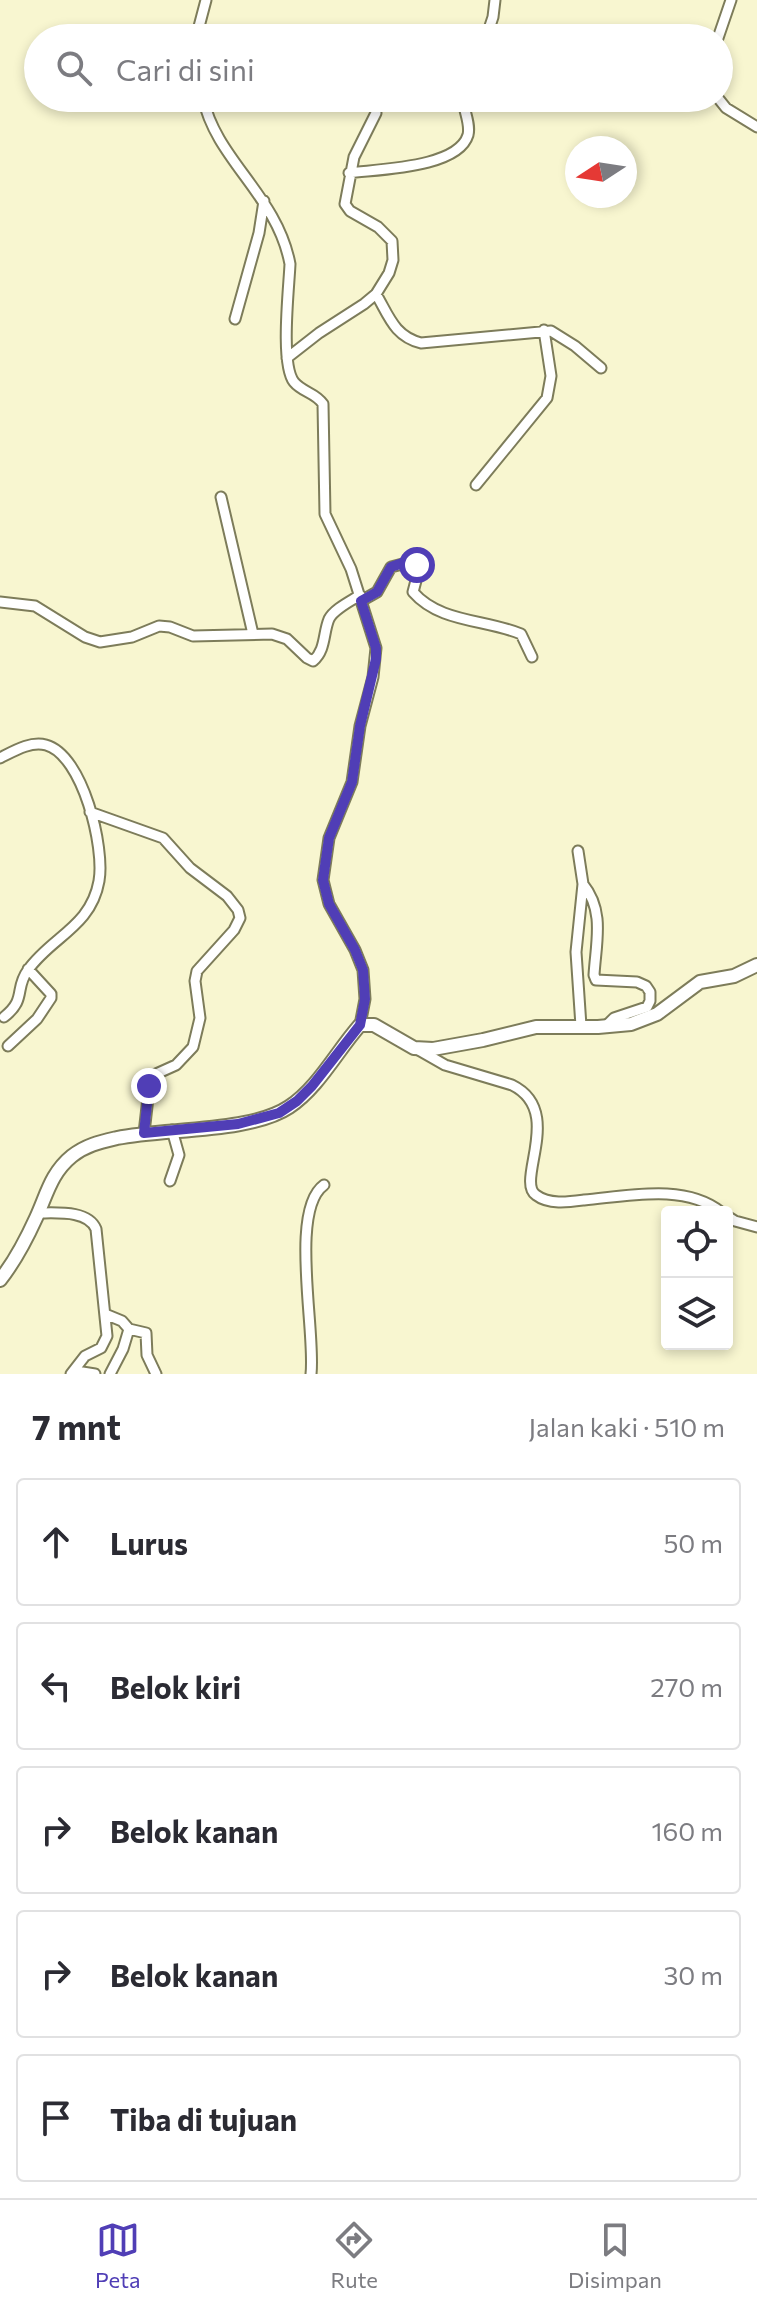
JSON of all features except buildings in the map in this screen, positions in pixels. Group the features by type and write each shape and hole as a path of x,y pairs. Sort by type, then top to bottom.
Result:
{"street":[{"path":"200,24 206,0"},
{"path":"491,24 495,0"},
{"path":"723,24 731,0"},
{"path":"0,1280 13,1264 38,1213 49,1181 78,1151 88,1145 144,1133 238,1124 279,1113 312,1086 360,1025 365,999 363,970 329,904 323,880 329,838 352,782 376,648 351,569 325,514 323,404 295,383 287,358 290,264 282,233 264,201 211,127 207,112"},
{"path":"349,173 435,161 454,152 463,145 469,129 466,112"},
{"path":"733,112 757,127"},
{"path":"287,358 376,294 393,260 393,245 384,231 347,208 345,200 354,157 376,113"},
{"path":"235,319 259,233 264,201"},
{"path":"376,294 395,327 407,339 421,343 544,330 557,332 601,368"},
{"path":"476,485 547,398 551,376 544,330"},
{"path":"221,497 253,634"},
{"path":"0,602 35,606 85,637 100,642 132,637 159,626 193,636 280,635 307,658 315,660 325,641 331,616 360,598 377,592 391,567 412,560 419,569 413,592 421,600 446,614 521,634 532,657"},
{"path":"0,758 37,744 57,751 74,770 98,844 99,883 88,910 77,926 28,969 19,1001 4,1017"},
{"path":"90,812 163,838 190,868 227,896 240,918 234,930 197,971 198,1035 185,1057 150,1080 144,1133"},
{"path":"578,851 583,884 576,952 581,1026"},
{"path":"583,884 593,896 597,908 596,980 637,982 650,992 647,1007 614,1018 605,1027"},
{"path":"414,1048 456,1046 536,1027 631,1024 657,1014 700,982 734,976 757,965"},
{"path":"8,1046 37,1019 51,998 51,994 28,969"},
{"path":"360,1025 374,1025 445,1065 496,1079 522,1090 532,1106 538,1125 530,1182 537,1196 565,1202 684,1195 699,1198 712,1206"},
{"path":"170,1181 179,1155 172,1130"},
{"path":"312,1371 307,1288 308,1215 312,1197 324,1185"},
{"path":"38,1213 82,1217 94,1224 105,1314 105,1342 96,1352 85,1356 73,1372"},
{"path":"733,1220 757,1227"},
{"path":"105,1314 122,1321 129,1329 146,1333 147,1355 156,1374"},
{"path":"110,1374 129,1329"},
{"path":"73,1372 95,1374"}],"route":[{"path":"149,1086 144,1133 213,1128 253,1121 279,1113 297,1101 360,1025 365,999 363,970 329,904 324,889 324,862 329,838 352,782 360,726 376,659 376,648 361,601 377,592 391,567 411,560 417,565"}]}
